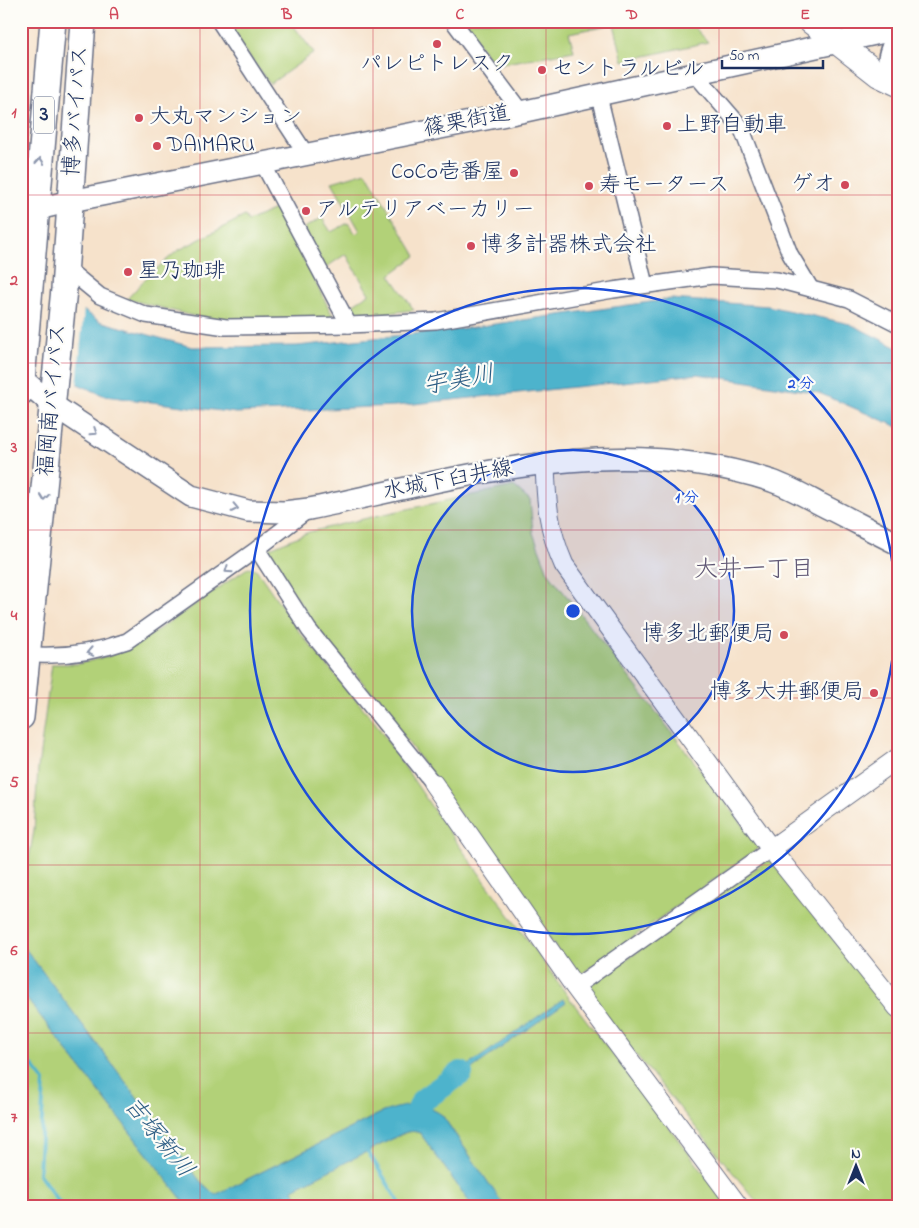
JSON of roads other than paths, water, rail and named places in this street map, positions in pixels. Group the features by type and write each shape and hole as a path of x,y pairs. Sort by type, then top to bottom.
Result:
{"highway":[{"name":"博多バイパス","path":"28,211 53,21"},
{"name":"博多バイパス","path":"71,201 83,21"},
{"name":"福岡南バイパス","path":"21,717 25,655 53,405 71,201"},
{"name":"福岡南バイパス","path":"22,380 32,260 28,211"}],"main road":[{"path":"810,21 879,75 898,83"},
{"name":"篠栗街道","path":"28,211 599,96 898,29"},
{"path":"898,34 889,62 890,70 898,83"},
{"name":"水城下臼井線","path":"22,380 53,405 191,496 248,511 284,512 309,509 500,469 545,462 612,458 657,459 714,466 773,482 898,544"}],"street":[{"path":"219,21 306,154"},
{"path":"453,21 521,112"},
{"path":"696,74 741,127 790,254 811,289"},
{"path":"599,96 645,285"},
{"path":"263,164 349,326"},
{"path":"65,279 146,315 226,327 349,326 436,320 645,285 712,276 777,280 849,300 898,324"},
{"path":"545,462 547,511 555,545 564,565 771,849 898,1008"},
{"path":"25,655 76,655 103,650 127,641 257,549 309,509"},
{"path":"257,549 309,630 433,783 575,987 739,1207"},
{"path":"575,987 898,758"}],"water":[{"name":"宇美川","path":"21,267 99,321 192,347 297,346 460,329 671,299 768,306 850,324 898,348 898,427 819,393 698,374 395,406 236,413 105,396 21,359"},
{"name":"吉塚新川","path":"21,943 200,1181 215,1195 383,1112 413,1105 427,1107 442,1115 505,1207 473,1207 420,1133 413,1131 400,1135 293,1189 300,1207 294,1207 284,1194 259,1207 188,1207 21,991"},
{"path":"563,999 566,1002 436,1094 432,1091"}],"waterway":[{"path":"21,1044 24,1031"},
{"path":"21,1051 44,1081 39,1174 62,1207"},
{"path":"416,1116 423,1100 461,1073"},
{"path":"418,1106 437,1089"},
{"path":"365,1147 402,1207"}],"place":[{"name":"パレピトレスク","path":"437,44"},
{"name":"セントラルビル","path":"542,70"},
{"name":"大丸マンション","path":"139,118"},
{"name":"上野自動車","path":"667,126"},
{"name":"DAIMARU","path":"157,146"},
{"name":"CoCo壱番屋","path":"514,173"},
{"name":"ゲオ","path":"845,185"},
{"name":"寿モータース","path":"589,186"},
{"name":"アルテリアベーカリー","path":"306,211"},
{"name":"博多計器株式会社","path":"471,246"},
{"name":"星乃珈琲","path":"128,272"},
{"name":"博多北郵便局","path":"784,635"},
{"name":"博多大井郵便局","path":"874,693"}],"district":[{"name":"大井一丁目","path":"754,570"}]}
